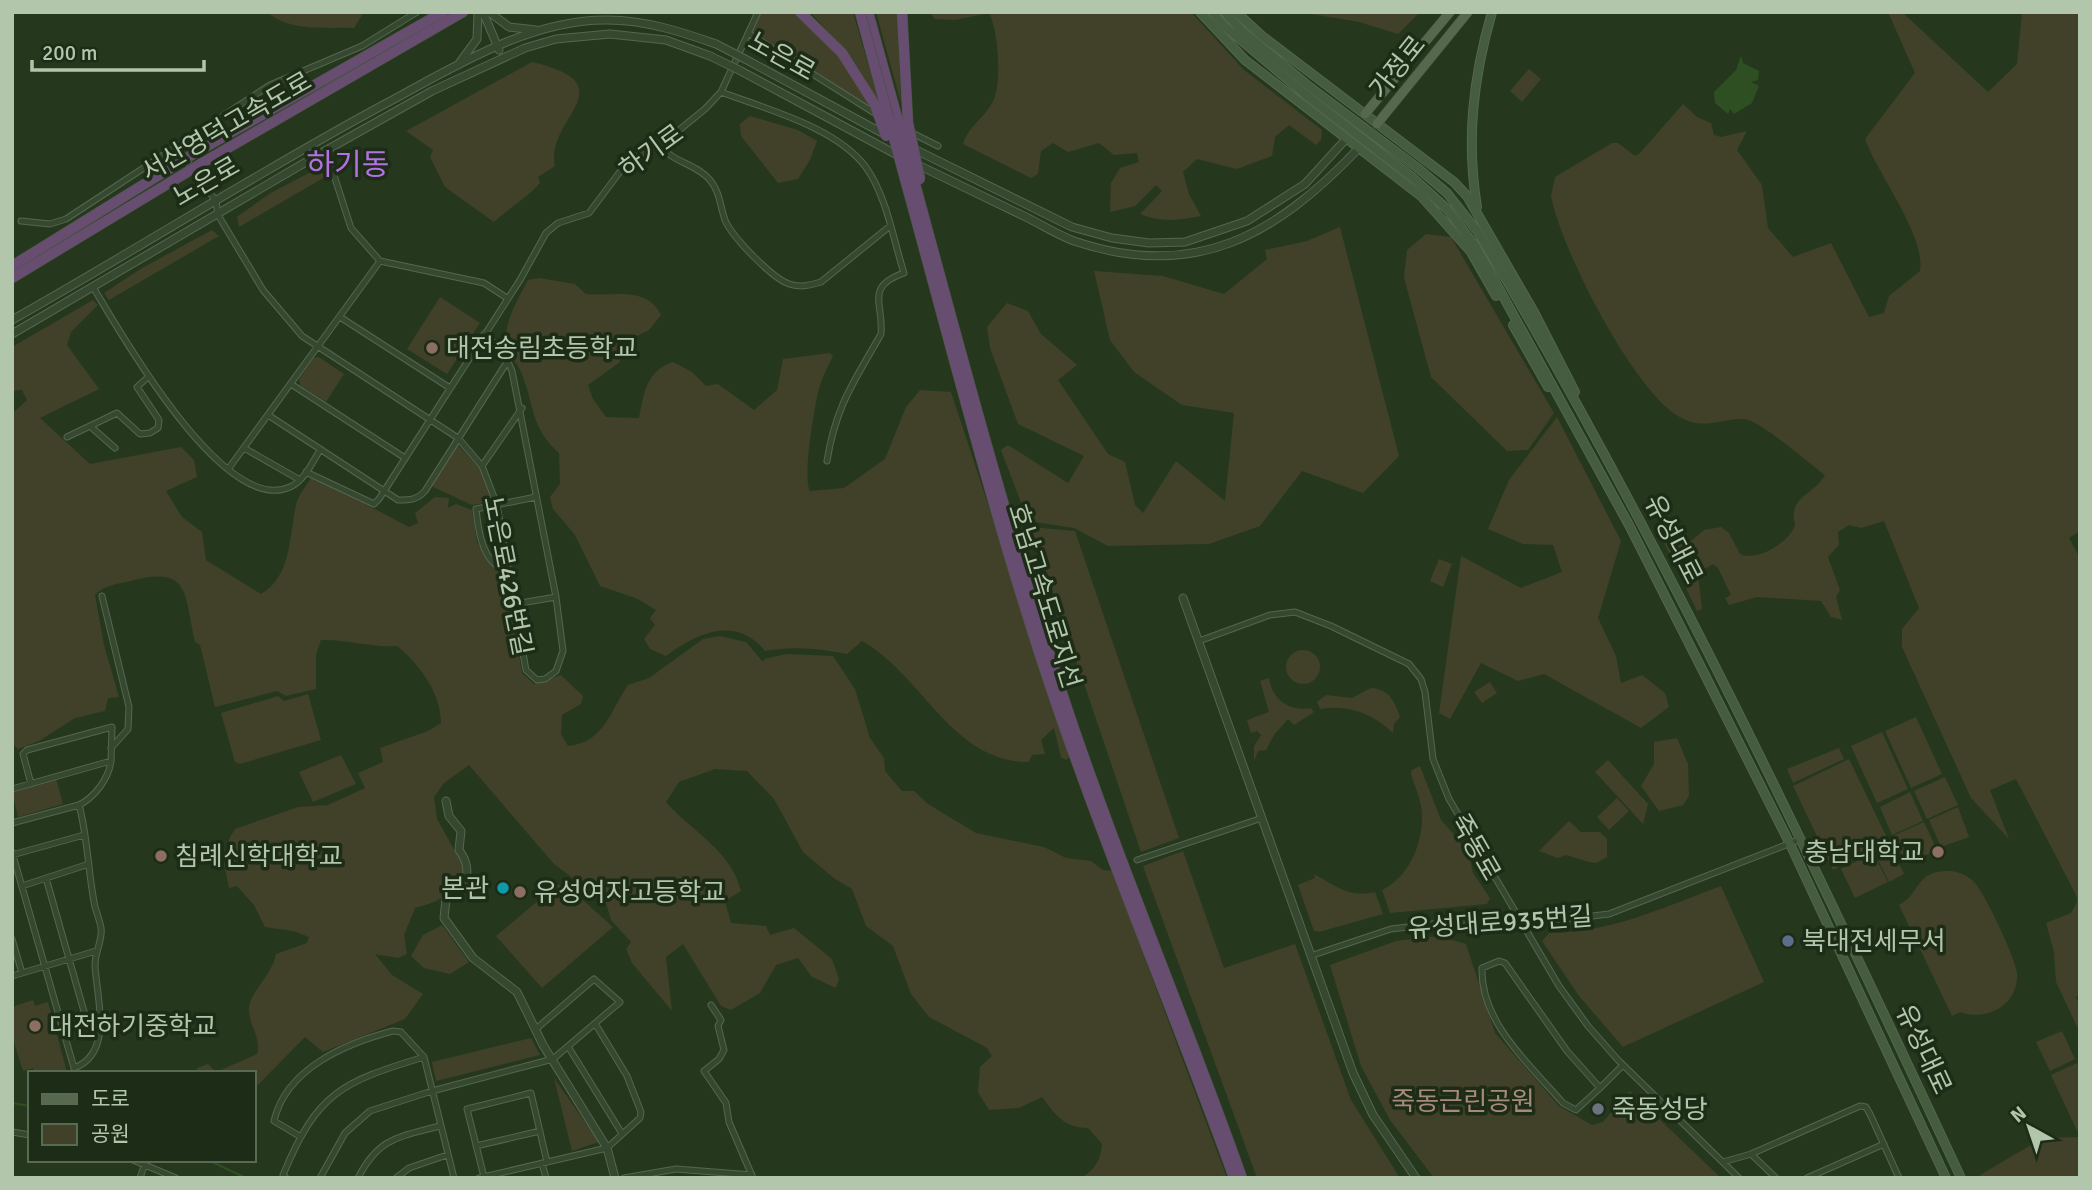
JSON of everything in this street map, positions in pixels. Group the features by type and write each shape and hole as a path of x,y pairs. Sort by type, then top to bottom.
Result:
{"highway":[{"name":"서산영덕고속도로","path":"12,266 195,153 443,12"},
{"name":"서산영덕고속도로","path":"12,278 202,163 463,12"},
{"path":"800,12 842,53 876,104 909,180 955,348"},
{"name":"호남고속도로지선","path":"859,12 909,180 995,505 1059,710 1133,917 1234,1178"},
{"name":"호남고속도로지선","path":"868,12 909,180"},
{"path":"902,12 909,180"},
{"name":"호남고속도로지선","path":"955,348 1067,707 1141,915 1242,1178"}],"main road":[{"path":"1200,12 1245,60 1421,196 1471,251 1536,370 1575,428"},
{"name":"유성대로","path":"1212,12 1223,25 1309,91 1419,169 1447,193 1478,232 1647,531 1802,838 1961,1178"},
{"name":"유성대로","path":"1225,12 1241,30 1309,91 1447,209 1476,247 1629,525 1790,844 1946,1178"},
{"path":"1236,12 1262,36 1454,182 1477,210 1566,374 1587,424"},
{"name":"가정로","path":"1365,114 1450,12"},
{"name":"가정로","path":"1358,149 1468,12"},
{"path":"1477,210 1470,138 1472,102 1492,12"},
{"name":"노은로","path":"1346,139 1365,114"}],"street":[{"path":"21,220 50,224 66,219 270,85 362,46 416,12"},
{"path":"481,12 502,58"},
{"path":"456,67 477,39 481,12"},
{"path":"489,12 509,27 520,30 554,27"},
{"name":"하기로","path":"384,490 551,227 589,213 618,171 693,121 721,92 758,12"},
{"name":"노은로","path":"12,320 321,139 456,67 498,47 554,27 608,20 668,28 716,44 817,100 1072,227 1112,238 1185,242 1247,221 1305,184 1346,139"},
{"path":"748,33 855,103 938,146"},
{"name":"노은로","path":"12,334 432,91 502,58 556,39 610,34 666,40 710,56 825,118 1071,240 1115,253 1167,255 1217,249 1266,229 1330,178 1358,149"},
{"path":"721,92 811,127 857,158 871,177 890,226 904,274 894,277 879,291 877,299 881,334 858,369 839,410 827,461"},
{"path":"909,147 915,135"},
{"path":"659,143 667,154 703,173 710,180 732,230 760,261 789,284 808,286 821,282 890,226"},
{"path":"176,146 216,201 218,215"},
{"path":"323,152 332,169 351,228 380,261 484,283 507,298"},
{"name":"노은로426번길","path":"218,215 263,290 294,328 317,348 458,438 482,466 497,505 526,670 537,680 545,679 556,671 562,658 556,597 522,408 507,362 498,344 484,334"},
{"path":"229,468 380,261"},
{"path":"93,288 148,378 174,414 229,468 269,491 288,488 300,480 320,450"},
{"path":"340,317 450,388"},
{"path":"268,415 398,500 419,498 507,362"},
{"path":"67,438 117,412 140,434 150,433 158,428 159,420 137,387 148,378"},
{"path":"291,384 405,458"},
{"path":"482,466 522,408"},
{"path":"90,426 115,449"},
{"path":"244,448 300,480"},
{"path":"306,472 374,503 384,490"},
{"path":"508,563 496,565 492,562 481,540 476,509 536,497"},
{"path":"102,596 129,707 128,729 111,748"},
{"path":"515,604 556,597"},
{"path":"1183,598 1361,1090 1373,1115 1416,1178"},
{"name":"죽동로","path":"1199,641 1270,615 1295,612 1331,626 1409,664 1421,679 1425,692 1430,747 1438,774 1468,835 1559,986 1588,1026 1623,1065 1739,1178"},
{"path":"12,823 87,801 110,774 112,727 27,750 23,754 32,784"},
{"path":"12,789 111,761"},
{"path":"446,801 449,816 461,831 459,850 468,870 466,883 446,899 444,918 473,958 517,992 553,1059 607,1148 615,1178"},
{"path":"79,805 102,930 96,951 101,1022 90,1054 83,1064 74,1068 12,854 84,835"},
{"path":"1137,860 1262,818"},
{"name":"유성대로935번길","path":"1313,955 1391,929 1465,920 1520,920 1609,914 1802,838"},
{"path":"22,886 89,864"},
{"path":"47,877 85,1015 101,1022"},
{"path":"12,939 22,974"},
{"path":"12,976 96,951"},
{"path":"1600,1088 1567,1051 1505,963 1484,965 1481,970 1499,1028 1563,1103 1577,1110 1600,1088 1623,1065"},
{"path":"320,1178 341,1139 360,1117 382,1105 553,1059 620,1002 594,979 536,1029"},
{"path":"624,1178 676,1169 753,1177 729,1122 726,1103 704,1071 723,1054 718,1026 721,1020 711,1006"},
{"path":"546,1178 544,1162 540,1131 531,1093 467,1109 481,1177 544,1162 607,1148 621,1132 640,1118 640,1112 628,1076 596,1025"},
{"path":"301,1137 276,1124 275,1117 292,1088 320,1060 349,1044 393,1031 408,1038 424,1057 454,1178"},
{"path":"569,1048 621,1132"},
{"path":"285,1178 301,1137 319,1110 345,1086 370,1073 424,1057"},
{"path":"1723,1162 1751,1154 1860,1106 1866,1107 1870,1114 1899,1178"},
{"path":"358,1178 369,1157 386,1142 440,1126"},
{"path":"476,1146 540,1131"},
{"path":"1807,1178 1884,1144"},
{"path":"1751,1154 1776,1178"},
{"path":"396,1178 409,1168 447,1155"},
{"path":"140,1178 146,1162 176,1178"}],"green space":[{"path":"267,12 364,12 354,28 320,28 286,23"},
{"path":"761,12 790,12 803,18 826,40 849,70 869,108 752,33"},
{"path":"810,12 853,12 879,102 852,58"},
{"path":"876,12 897,12 901,103"},
{"path":"929,12 1191,12 1244,70 1322,130 1321,140 1316,145 1289,125 1275,137 1272,156 1237,169 1197,159 1183,172 1189,194 1201,216 1163,220 1140,214 1162,191 1156,185 1135,206 1110,212 1111,183 1120,168 1139,162 1137,153 1114,155 1099,143 1068,152 1053,143 1041,151 1038,174 1031,178 963,144 969,131 994,99 998,80 995,31 989,13 955,20 935,19"},
{"path":"1300,12 1420,12 1398,34 1359,22"},
{"path":"1888,12 1902,12 1988,92 2017,64 2022,12 2080,12 2080,531 2069,538 2080,558 2080,994 2076,997 2080,1006 2080,1033 2056,982 2054,952 2046,923 2071,913 2077,902 2076,895 2016,779 1990,790 2009,839 1971,798 1902,647 1902,629 1919,608 1884,521 1861,528 1849,525 1838,532 1839,545 1828,557 1840,590 1836,597 1842,620 1831,617 1821,601 1757,597 1729,605 1725,598 1731,595 1718,568 1713,564 1698,573 1702,609 1697,611 1659,532 1667,528 1680,529 1690,542 1704,530 1721,527 1729,533 1740,554 1747,556 1764,553 1787,538 1795,525 1794,515 1798,502 1825,475 1778,438 1751,421 1689,421 1678,416 1660,401 1620,348 1583,282 1557,220 1551,196 1555,177 1612,143 1618,143 1635,156 1640,153 1683,104 1697,117 1711,123 1714,135 1721,137 1747,131 1737,150 1762,185 1768,228 1793,257 1831,243 1869,317 1884,313 1889,296 1920,271 1920,257 1909,223 1865,139 1915,73"},
{"path":"532,62 561,71 575,81 579,93 555,149 555,166 538,177 540,183 494,222 445,187 430,157 433,150 406,131"},
{"path":"1529,69 1541,79 1522,102 1510,91"},
{"path":"750,116 798,130 817,141 810,160 798,179 778,183 741,136 740,124"},
{"path":"318,168 325,177 239,227 237,217 269,194"},
{"path":"1340,227 1399,456 1363,493 1302,471 1260,526 1209,544 1108,546 1074,528 1028,521 1001,450 1008,445 1068,483 1084,456 1018,424 990,348 987,327 1007,303 1028,311 1041,334 1077,365 1058,380 1108,454 1125,462 1135,505 1143,513 1176,461 1225,501 1234,413 1182,405 1134,372 1110,340 1094,271 1163,276 1224,294 1267,259 1265,250 1307,241"},
{"path":"212,230 219,236 109,300 104,293 142,268"},
{"path":"1426,234 1451,237 1554,413 1528,450 1507,451 1431,377 1404,278 1407,250"},
{"path":"539,278 575,284 586,294 638,296 647,299 661,315 649,330 633,338 622,334 617,342 620,362 588,385 593,399 606,417 639,418 645,392 652,377 673,362 692,372 706,386 718,384 754,410 777,390 783,359 830,353 833,356 821,382 810,438 810,491 844,488 885,459 906,407 920,390 951,392 1071,756 1066,760 1061,757 1054,728 1041,740 1045,754 1032,755 1029,762 1002,758 979,748 958,733 903,674 862,641 847,654 806,648 765,651 742,633 716,631 690,640 666,656 650,649 644,639 655,625 650,618 656,610 638,599 600,586 575,535 553,509 550,497 560,484 559,453 538,425 521,372 509,350 506,334 513,310 528,280"},
{"path":"440,297 480,323 447,374 407,349"},
{"path":"93,300 98,305 71,332 67,345 99,389 40,418 90,464 181,447 194,460 197,477 166,491 182,517 202,532 206,560 261,594 279,577 284,566 297,501 312,476 409,527 418,523 415,513 435,497 449,498 448,508 456,504 472,510 477,542 494,568 501,567 505,571 522,673 534,684 561,675 583,696 581,704 562,715 561,734 568,746 580,744 598,732 628,685 649,678 703,639 720,636 746,642 763,662 764,659 786,654 833,656 855,689 870,738 884,758 885,771 902,791 914,791 928,804 976,833 1044,847 1066,858 1091,861 1103,870 1112,871 1227,1178 1081,1178 1094,1168 1102,1144 1088,1128 1073,1126 1061,1119 1042,1097 1019,1108 989,1110 978,1092 980,1067 992,1056 987,1048 929,1017 911,994 893,946 866,926 852,889 835,879 803,852 774,799 747,771 715,769 679,782 666,802 720,853 736,877 741,891 725,901 731,923 766,926 770,935 794,928 832,959 839,979 836,988 812,977 798,958 776,965 760,993 731,1010 721,1006 683,944 666,957 672,1011 632,963 626,949 631,942 611,920 606,903 554,864 469,765 444,783 434,797 437,819 465,869 462,877 446,895 415,908 404,935 407,954 398,958 375,954 392,975 423,994 405,1019 323,1052 305,1037 256,1087 256,1071 218,1071 257,1054 258,1043 249,1010 252,997 276,954 307,943 309,937 293,931 265,927 254,905 237,886 229,888 224,864 229,860 229,839 235,829 298,807 328,805 365,788 358,773 383,762 380,748 428,731 441,723 437,701 428,680 397,646 321,640 316,655 316,689 286,696 277,691 215,707 200,645 195,642 186,597 175,581 165,577 151,577 111,585 95,595 104,645 119,697 108,698 105,711 75,718 39,741 18,749 12,743 12,410 15,411 27,400 22,390 12,391 12,347"},
{"path":"319,357 344,374 326,402 300,385 299,379 314,358"},
{"path":"1557,417 1621,541 1598,618 1616,656 1621,683 1642,675 1665,693 1669,707 1641,728 1544,674 1518,681 1481,663 1450,719 1439,713 1461,556 1521,588 1562,572 1553,545 1523,544 1488,529 1509,480"},
{"path":"459,446 479,468 492,498 490,502 472,505 431,486 455,447"},
{"path":"1031,527 1075,531 1179,838 1141,852"},
{"path":"1439,559 1452,564 1443,587 1430,581"},
{"path":"1303,650 1315,655 1320,667 1315,679 1303,684 1291,679 1286,667 1291,655"},
{"path":"1269,678 1274,693 1283,703 1296,708 1311,708 1314,712 1294,725 1288,719 1274,735 1266,750 1258,751 1254,762 1254,746 1261,735 1257,731 1251,733 1247,720 1269,712 1260,681"},
{"path":"1490,682 1497,693 1482,703 1474,692"},
{"path":"1371,688 1387,694 1396,706 1400,717 1394,724 1393,733 1368,715 1350,709 1320,709 1317,702 1326,695 1352,698"},
{"path":"308,694 321,740 240,764 235,762 221,713 278,696 284,701"},
{"path":"1916,717 1942,774 1911,788 1885,731"},
{"path":"1882,732 1908,789 1877,803 1851,746"},
{"path":"1677,738 1688,764 1689,796 1683,805 1659,811 1641,786 1654,764 1654,742"},
{"path":"1839,748 1844,759 1793,783 1787,769"},
{"path":"341,755 356,784 313,802 299,772"},
{"path":"1849,759 1889,842 1833,870 1793,786"},
{"path":"1608,760 1648,804 1643,824 1595,772"},
{"path":"1420,766 1441,820 1457,838 1470,860 1473,873 1490,898 1487,904 1390,913 1382,890 1401,875 1419,843 1421,806 1411,774 1412,770"},
{"path":"1945,777 1958,805 1927,819 1914,791"},
{"path":"56,779 63,804 18,817 12,792"},
{"path":"1910,792 1923,821 1892,835 1880,807"},
{"path":"1617,798 1629,811 1609,830 1597,817"},
{"path":"1958,807 1969,837 1941,847 1929,820"},
{"path":"1569,821 1581,832 1600,832 1607,839 1607,857 1596,863 1566,855 1558,858 1539,851"},
{"path":"1924,822 1937,850 1906,864 1893,836"},
{"path":"1890,845 1904,874 1889,882 1874,852"},
{"name":"죽동근린공원","path":"1183,851 1224,968 1295,944 1351,1100 1400,1178 1257,1178 1143,866"},
{"path":"1873,853 1888,882 1855,898 1841,869"},
{"path":"1952,871 1967,877 1980,889 2017,973 2013,994 2007,1002 1981,1015 1960,1012 1952,1016 1899,905 1931,874"},
{"path":"1314,874 1350,892 1375,892 1383,914 1319,932 1314,931 1298,885 1315,878"},
{"path":"558,884 584,901 613,927 542,988 496,936"},
{"path":"1721,886 1764,982 1623,1047 1579,996 1542,941 1549,933 1594,929 1615,924"},
{"path":"442,925 469,962 450,974 424,968 411,956 423,935"},
{"name":"죽동근린공원","path":"1439,936 1466,944 1495,1033 1559,1106 1592,1125 1603,1122 1630,1091 1721,1178 1434,1178 1390,1120 1361,1066 1330,965 1396,941"},
{"name":"대전하기중학교","path":"33,1000 35,1006 48,1002 67,1071 34,1071 33,1068 23,1071 12,1036 12,1007"},
{"path":"2062,1031 2075,1059 2050,1071 2036,1042"},
{"path":"531,1038 540,1055 436,1081 432,1062"},
{"path":"2077,1063 2080,1070 2078,1133 2051,1075"},
{"path":"208,1064 215,1071 196,1071 197,1068"},
{"path":"554,1078 599,1142 572,1151"},
{"path":"2080,1137 2080,1178 1981,1178 1980,1175 2043,1138"}],"shaded area":[{"path":"1741,56 1743,63 1759,71 1758,80 1751,82 1759,86 1752,103 1734,114 1730,109 1728,114 1715,103 1714,92 1736,70"}],"waterway":[{"path":"12,1103 28,1106"},
{"path":"212,1162 246,1178"}],"place":[{"name":"대전송림초등학교","path":"432,348"},
{"name":"충남대학교","path":"1938,852"},
{"name":"침례신학대학교","path":"161,856"},
{"name":"본관","path":"503,888"},
{"name":"유성여자고등학교","path":"520,892"},
{"name":"북대전세무서","path":"1788,941"},
{"name":"대전하기중학교","path":"35,1026"},
{"name":"죽동성당","path":"1598,1109"}],"district":[{"name":"하기동","path":"348,165"}]}
